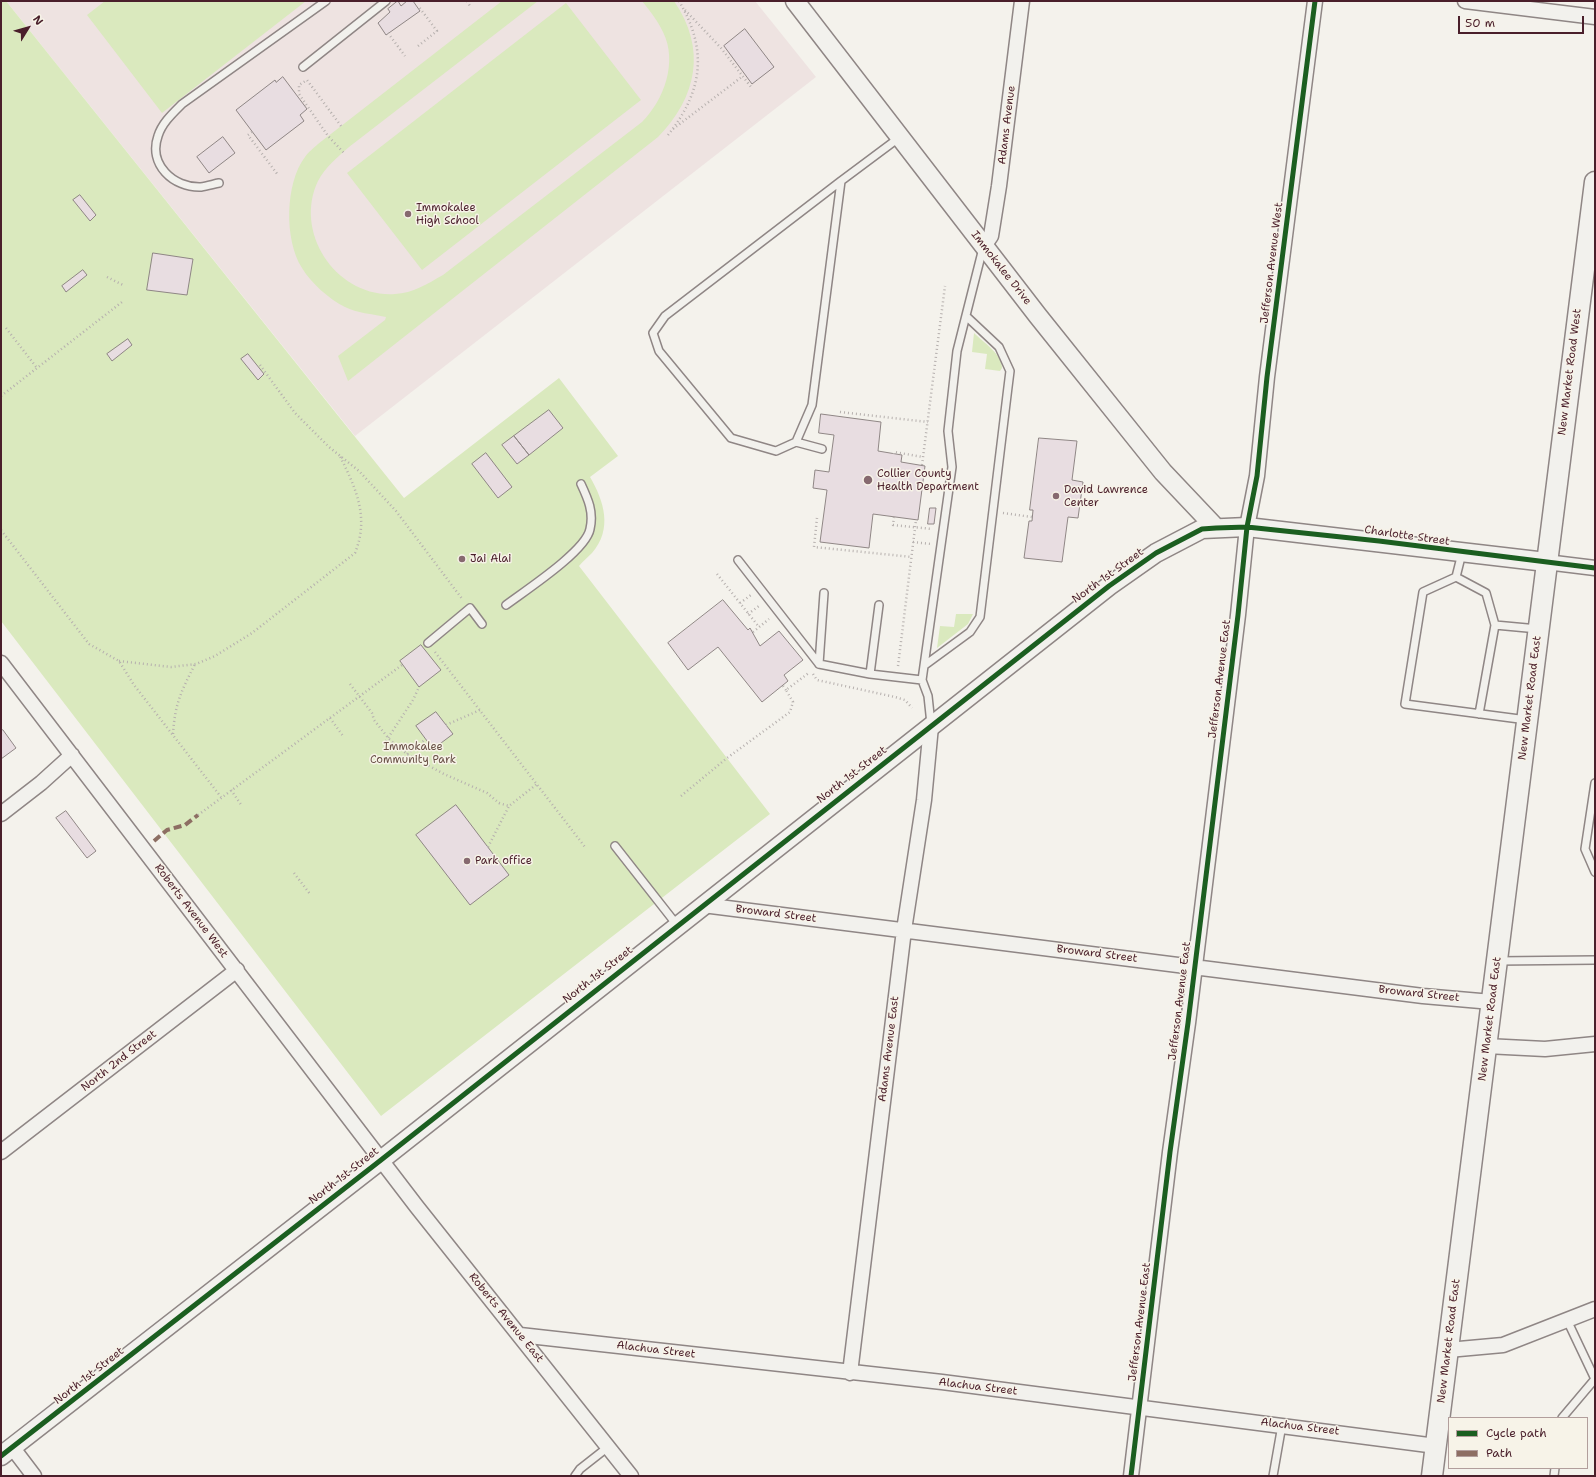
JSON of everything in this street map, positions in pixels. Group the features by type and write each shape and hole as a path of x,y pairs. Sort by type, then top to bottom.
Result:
{"main road":[{"name":"New Market Road West","path":"1546,562 1595,182"},
{"name":"New Market Road East","path":"1432,1476 1546,562"}],"street":[{"name":"Immokalee Drive","path":"795,1 984,246 1162,472 1216,528"},
{"name":"Adams Avenue","path":"984,246 991,236 998,194 1022,1"},
{"name":"Jefferson Avenue West","path":"1247,527 1257,476 1267,377 1315,1"},
{"path":"1465,1 1595,17"},
{"name":"Charlotte Street","path":"1216,528 1247,527 1378,541 1462,553 1595,568"},
{"name":"Jefferson Avenue East","path":"1131,1476 1238,615 1247,527"},
{"name":"North 1st Street","path":"7,1451 381,1160 677,925 1109,586 1150,557 1202,530 1216,528"},
{"name":"Roberts Avenue West","path":"1,663 381,1160"},
{"name":"Adams Avenue East","path":"850,1373 904,930 924,800 931,726"},
{"path":"1,814 72,755"},
{"name":"Broward Street","path":"703,905 1423,996 1492,1002"},
{"name":"North 2nd Street","path":"1,1152 236,970"},
{"path":"1486,1046 1545,1049 1595,1044"},
{"name":"Roberts Avenue East","path":"381,1160 631,1476"},
{"path":"1448,1350 1503,1345 1595,1309"},
{"name":"Alachua Street","path":"520,1335 749,1360 850,1373 942,1382 1436,1446"},
{"path":"7,1451 34,1476"}],"lane":[{"path":"219,183 200,187 181,183 169,178 157,161 155,150 158,136 163,126 182,104 326,1"},
{"path":"303,67 386,1"},
{"path":"822,449 796,442 776,451 731,438 659,351 653,333 665,316 841,180 900,137"},
{"path":"796,442 812,405 841,180"},
{"path":"931,726 928,696 922,680 952,467 948,432 957,351 984,246"},
{"path":"925,665 970,632 980,617 1010,371 999,347 966,316"},
{"path":"506,605 582,545 590,530 591,505 581,484"},
{"path":"1456,577 1462,553"},
{"path":"738,560 819,664 870,674 922,680"},
{"path":"1456,577 1486,593 1495,624 1479,714"},
{"path":"1456,577 1423,592 1405,704 1527,720"},
{"path":"819,664 824,593"},
{"path":"870,674 879,605"},
{"path":"428,643 470,608 482,624"},
{"path":"1495,624 1538,629"},
{"path":"1595,783 1594,802 1585,849 1595,872"},
{"path":"615,846 677,925"},
{"path":"1497,961 1595,960"},
{"path":"1563,1417 1595,1379 1567,1320"},
{"path":"1273,1476 1282,1425"},
{"path":"575,1476 580,1469 608,1447"}],"path":[{"path":"467,1 470,6"},
{"path":"668,135 685,112 692,96 697,75 698,54 696,38 692,26 679,1"},
{"path":"418,46 437,30 419,7"},
{"path":"683,7 721,48 751,87"},
{"path":"388,34 405,56"},
{"path":"670,131 743,76"},
{"path":"341,126 307,80 299,85 299,94 328,136 344,152"},
{"path":"252,132 248,135 278,175"},
{"path":"107,277 123,285"},
{"path":"922,465 945,286"},
{"path":"1,396 122,302"},
{"path":"6,328 37,368"},
{"path":"260,365 295,413 339,454 359,470 396,511 470,608"},
{"path":"840,412 928,422"},
{"path":"894,454 894,452 923,457"},
{"path":"1,530 89,644 119,661 171,668 196,664 236,645 354,553 360,540 362,526 360,505 352,482 339,454"},
{"path":"1003,513 1032,516"},
{"path":"894,517 893,525 944,530"},
{"path":"817,518 814,547 912,557"},
{"path":"893,665 898,666 916,520"},
{"path":"717,574 759,627"},
{"path":"748,614 759,606"},
{"path":"753,632 769,619"},
{"path":"428,643 585,847"},
{"path":"119,661 134,685 221,797"},
{"path":"173,735 174,714 179,696 196,664"},
{"path":"198,815 402,665"},
{"path":"786,690 810,671"},
{"path":"350,684 372,713 374,720 388,740 407,754 444,774 487,793 499,803 509,806"},
{"path":"681,796 727,758 790,712 793,702 782,686"},
{"path":"388,740 419,687"},
{"path":"895,697 905,700 912,708"},
{"path":"446,725 480,710"},
{"path":"330,718 343,736"},
{"path":"407,754 426,739"},
{"path":"488,846 509,806 538,784"},
{"path":"231,790 242,806"},
{"path":"294,873 310,894"}],"shaded area":[{"name":"Immokalee High School","path":"6,1 755,1 816,77 355,436"}],"green space":[{"name":"Immokalee Community Park","path":"1,1 6,1 404,498 559,378 618,456 590,477 602,505 604,515 603,534 599,544 579,566 770,814 381,1116 1,621"},
{"path":"105,1 306,1 162,113 87,15"},
{"path":"502,1 538,1 349,147 336,158 318,181 312,201 311,221 316,241 325,258 339,274 355,285 374,292 395,294 420,288 443,275 642,122 657,103 662,92 669,68 669,56 663,32 654,16 642,1 674,1 684,19 691,37 694,55 693,72 689,89 682,106 658,137 348,381 338,356 385,320 386,317 354,311 339,304 315,285 302,268 296,256 292,242 289,212 294,181 298,168 306,155 318,144"},
{"path":"566,3 641,100 422,270 347,173"},
{"path":"974,333 992,349 999,358 1002,368 1000,371 985,369 987,354 972,352"},
{"path":"956,614 973,614 968,624 937,648 940,626 954,627"}],"building":[{"path":"398,1 401,6 407,1 413,1 420,11 386,35 378,23 390,12 388,9"},
{"path":"745,29 774,67 752,84 724,46"},
{"path":"283,77 307,109 300,115 304,121 266,150 236,110 275,80 276,82"},
{"path":"223,137 235,153 209,173 197,157"},
{"path":"80,195 96,215 90,221 73,200"},
{"path":"153,253 193,259 187,295 147,290"},
{"path":"83,270 87,275 66,292 62,286"},
{"path":"128,339 132,345 112,361 107,354"},
{"path":"248,354 264,374 258,380 241,359"},
{"path":"549,410 563,428 529,455 514,436"},
{"name":"Collier County Health Department","path":"821,414 881,422 878,451 902,455 901,462 925,466 918,520 873,514 869,548 820,542 827,490 813,488 815,470 829,472 834,435 819,433"},
{"path":"514,436 529,455 517,464 502,445"},
{"name":"David Lawrence Center","path":"1039,438 1077,441 1072,480 1083,482 1078,518 1068,517 1062,562 1024,558 1029,521 1032,521 1033,510 1030,510"},
{"path":"486,453 512,487 498,498 472,464"},
{"path":"930,508 936,508 934,524 928,524"},
{"path":"723,600 748,630 750,628 760,646 779,631 803,660 784,675 788,681 762,702 718,647 688,670 668,643"},
{"path":"421,645 441,670 419,687 400,661"},
{"path":"436,712 453,734 433,749 416,726"},
{"path":"3,730 16,748 1,759 1,731"},
{"name":"Park office","path":"456,805 509,875 470,905 416,835"},
{"path":"66,811 96,851 87,858 56,818"}],"marked path":[{"path":"154,841 167,830 185,825 198,815"}],"cycle path":[{"path":"1131,1476 1170,1152 1188,1023 1238,615 1247,527 1257,476 1267,377 1315,1"},
{"path":"1,1456 381,1160 1109,586 1156,553 1202,529 1247,527 1379,541 1595,568"}],"place":[{"name":"Immokalee High School","path":"408,214"},
{"name":"Collier County Health Department","path":"868,480"},
{"name":"David Lawrence Center","path":"1056,496"},
{"name":"Jai Alai","path":"462,559"},
{"name":"Park office","path":"467,861"}]}
